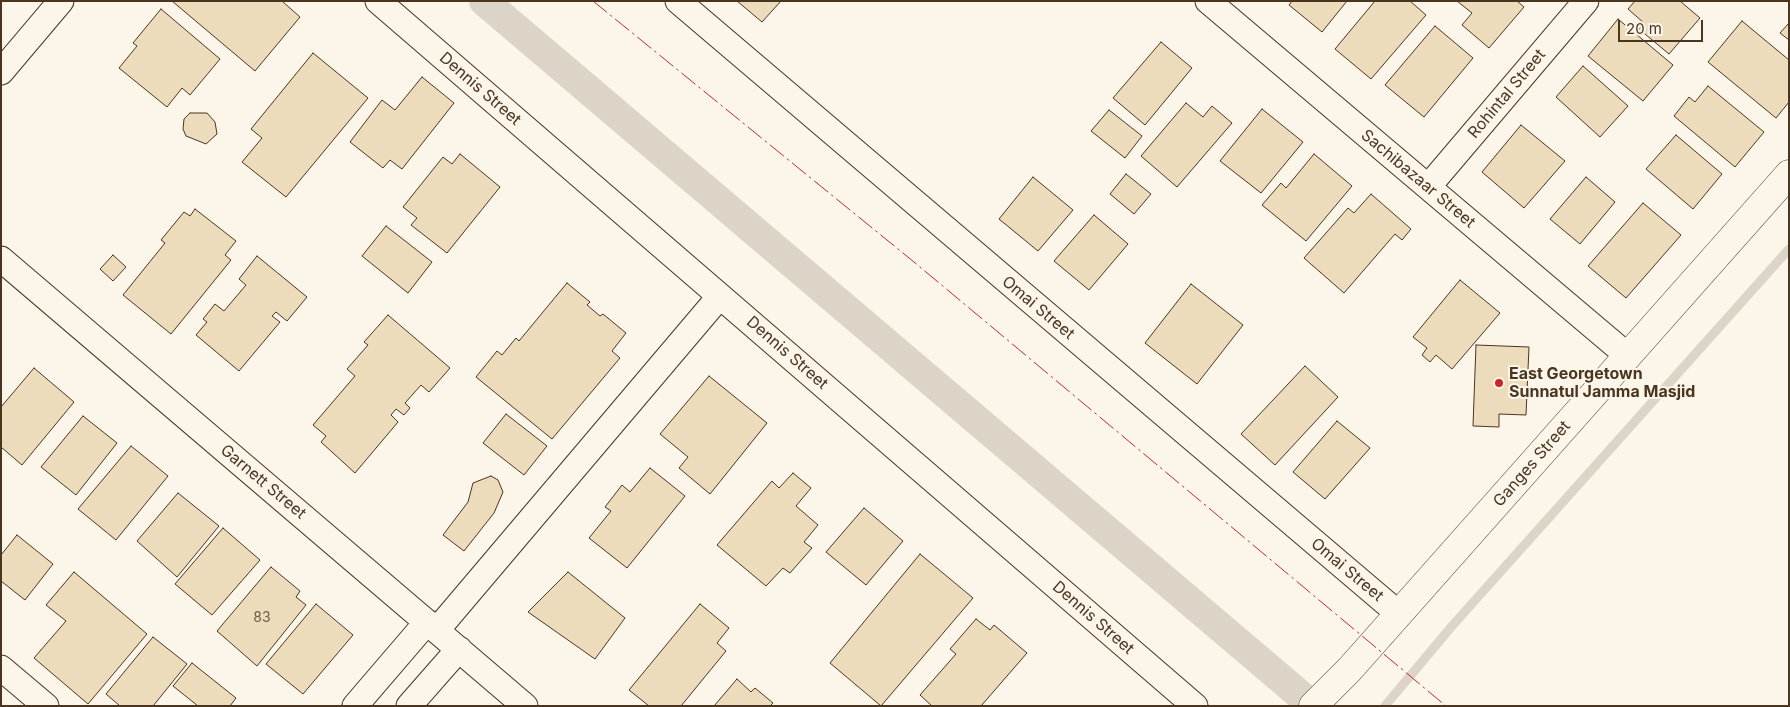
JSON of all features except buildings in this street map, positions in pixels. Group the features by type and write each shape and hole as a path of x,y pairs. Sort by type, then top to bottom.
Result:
{"street":[{"path":"1,72 61,1"},
{"name":"Dennis Street","path":"378,1 1195,706"},
{"name":"Omai Street","path":"678,1 1399,614"},
{"name":"Sachibazaar Street","path":"1208,1 1628,356"},
{"name":"Rohintal Street","path":"1428,187 1586,1"},
{"name":"Ganges Street","path":"1313,706 1349,670 1789,174"},
{"name":"Garnett Street","path":"1,259 526,706"},
{"path":"355,706 432,626 720,296"},
{"path":"409,706 459,649"},
{"path":"1,668 46,706"}],"waterway":[{"path":"484,1 1313,706"},
{"path":"1385,706 1452,626 1789,249"}],"power":[{"path":"593,1 914,262 1446,706"}],"place":[{"name":"East Georgetown Sunnatul Jamma Masjid","path":"1499,383"}]}
